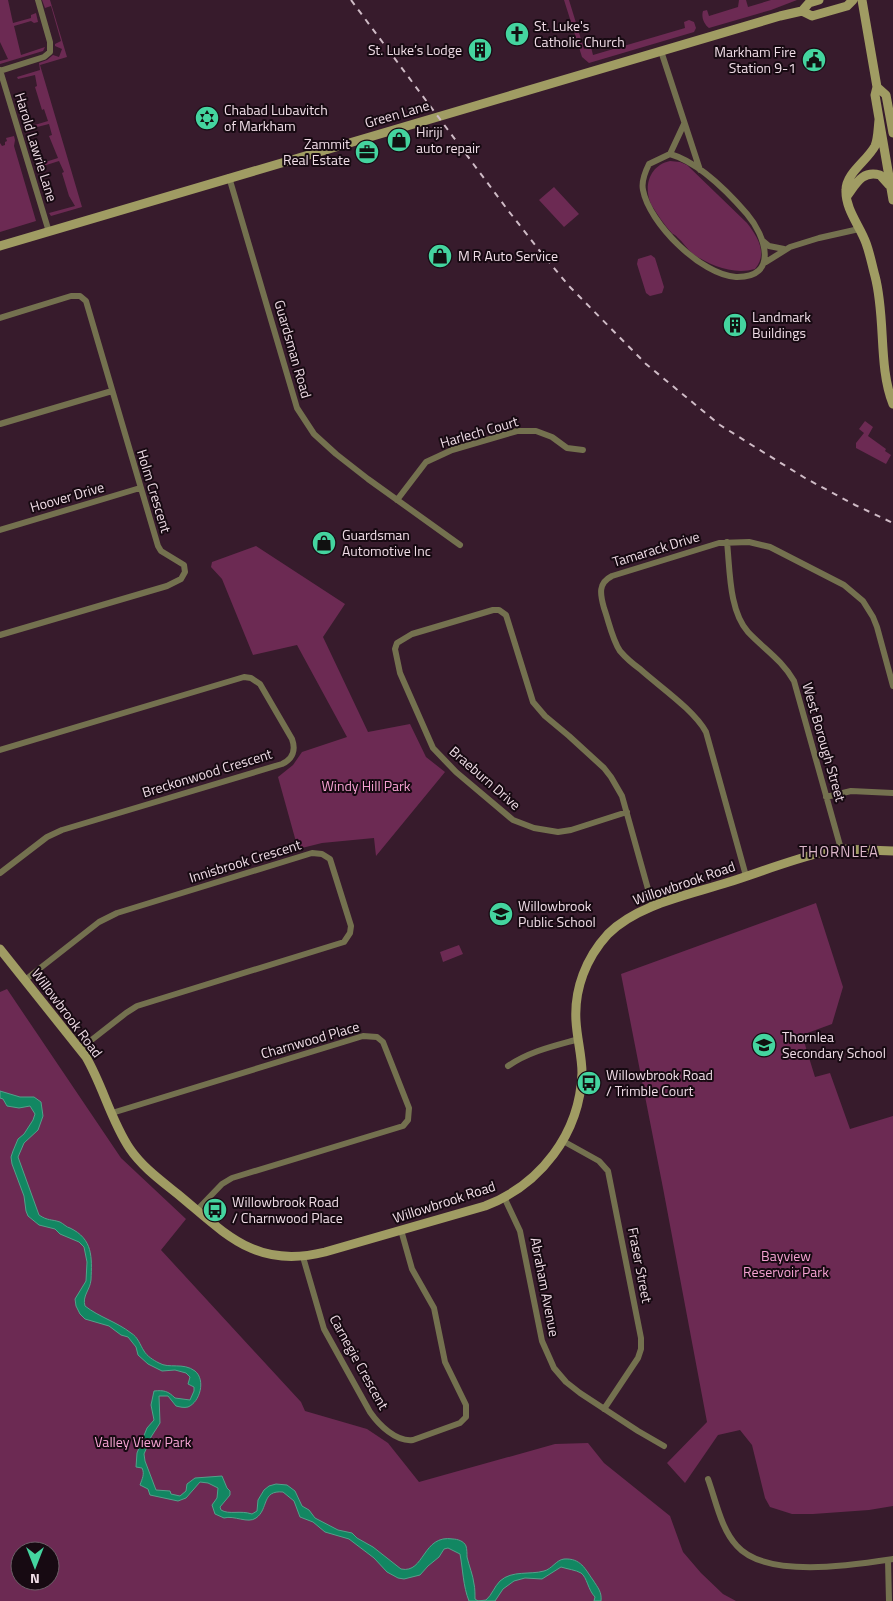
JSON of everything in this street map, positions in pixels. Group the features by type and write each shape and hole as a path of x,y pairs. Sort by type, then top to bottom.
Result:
{"street":[{"path":"0,70 44,57 50,52 50,42 38,0"},
{"name":"Green Lane","path":"0,246 229,177 802,11 809,3 819,0"},
{"name":"Green Lane","path":"802,11 812,16 846,6 853,0"},
{"path":"862,0 877,87 875,95 893,200"},
{"path":"661,51 700,170"},
{"name":"Harold Lawrie Lane","path":"0,70 49,232"},
{"path":"877,87 886,94 891,110 893,132"},
{"path":"879,120 877,140 874,148 850,179 846,188 852,214 866,243 876,278 889,395 893,404"},
{"path":"685,127 670,154 649,164 643,182 643,191 664,229 680,247 698,262 723,273 736,276 754,274 766,262 784,249 859,229"},
{"path":"670,154 683,158 700,170 743,210 751,219 763,241 766,262"},
{"path":"847,196 856,182 870,173 880,175 890,186"},
{"name":"Guardsman Road","path":"229,177 297,408 314,434 322,442 397,500 460,545"},
{"path":"763,241 769,246 784,249"},
{"name":"Holm Crescent","path":"0,318 71,296 80,296 86,301 158,546 161,551 184,565 185,572 181,579 167,586 0,636"},
{"path":"0,424 112,391"},
{"name":"Harlech Court","path":"397,500 426,462 452,450 516,431 536,431 552,437 567,448 583,450"},
{"name":"Hoover Drive","path":"0,530 140,488"},
{"name":"Tamarack Drive","path":"746,876 706,732 694,717 620,650 613,636 601,594 604,581 612,576 712,545 727,542 749,542 770,547 851,590 863,601 873,616 893,686"},
{"name":"West Borough Street","path":"727,542 737,615 747,631 782,663 794,681 841,849"},
{"name":"Braeburn Drive","path":"627,812 571,830 558,832 534,828 513,820 456,772 433,748 400,673 396,649 397,643 412,634 493,610 506,615 533,702 545,716 604,768 622,796 627,812 653,906"},
{"name":"Breckonwood Crescent","path":"0,750 244,677 254,679 262,687 292,739 294,746 290,758 282,764 54,833 0,873"},
{"path":"826,797 851,792 893,792"},
{"name":"Willowbrook Road","path":"0,949 80,1049 96,1075 125,1140 138,1160 234,1240 250,1248 276,1256 303,1257 475,1209 504,1198 521,1187 550,1160 563,1141 573,1118 580,1091 582,1059 576,1020 578,994 583,974 601,942 618,925 653,906 814,854 841,849 893,851"},
{"name":"Innisbrook Crescent","path":"25,980 99,922 116,913 312,853 322,854 330,859 351,926 349,936 344,942 138,1006 126,1013 80,1049"},
{"name":"Charnwood Place","path":"112,1113 363,1036 377,1037 383,1042 409,1108 408,1120 403,1126 232,1178 222,1184 197,1210"},
{"path":"508,1066 541,1049 579,1039"},
{"name":"Fraser Street","path":"563,1141 599,1161 608,1171 641,1338 641,1349 638,1358 604,1409"},
{"name":"Abraham Avenue","path":"504,1198 520,1231 540,1332 549,1359 566,1382 604,1409 664,1446"},
{"name":"Carnegie Crescent","path":"303,1257 324,1329 370,1412 377,1421 397,1437 413,1440 460,1423 466,1417 467,1411 445,1362 434,1308 412,1269 401,1230"},
{"path":"708,1479 729,1535 742,1552 770,1563 824,1568 890,1560 889,1601"}],"green space":[{"path":"0,0 8,0 13,23 31,18 31,15 36,13 38,22 34,23 31,21 14,26 21,55 45,47 43,51 0,64 0,61 8,59 0,42"},
{"path":"42,0 50,0 67,57 40,65 82,207 51,216 49,213 75,206 69,196 62,173 64,172 59,161 40,167 40,170 37,171 34,162 38,161 39,164 58,158 49,136 52,135 49,124 29,129 30,132 26,133 23,125 26,124 28,127 48,121 44,109 42,110 35,87 37,86 35,75 18,79 17,77 40,70 39,63 53,55 59,57 62,49 55,46 55,44 61,41 51,6 45,8"},
{"path":"564,0 569,0 584,49 591,47 593,55 685,28 684,22 689,20 694,22 696,28 694,32 589,63 582,57"},
{"path":"739,0 746,0 748,7 771,0 797,0 771,10 709,28 703,18 703,11 707,10 709,16 738,7"},
{"path":"14,136 14,146 36,221 0,232 0,143 2,146 5,145 6,138"},
{"path":"670,161 687,165 747,223 755,234 760,246 761,257 755,269 747,271 731,270 707,262 693,254 666,226 651,204 648,184 650,177 657,167"},
{"path":"554,187 579,214 564,227 539,200"},
{"path":"651,255 655,258 664,287 662,293 650,296 646,293 637,264 638,259"},
{"path":"865,421 873,427 868,436 891,455 886,464 856,448 856,443 864,433 859,429"},
{"name":"Windy Hill Park","path":"256,546 345,604 323,637 368,732 410,724 426,757 445,772 376,856 374,838 322,843 298,849 278,777 293,765 302,752 347,737 297,645 253,655 222,579 211,567 212,562"},
{"name":"Bayview Reservoir Park","path":"816,903 843,987 832,1024 802,1035 815,1077 830,1073 850,1129 893,1116 893,1506 869,1510 792,1514 770,1507 765,1498 752,1445 740,1430 718,1435 685,1483 667,1463 707,1422 621,974"},
{"path":"459,945 463,954 443,962 440,952"},
{"name":"Valley View Park","path":"7,989 121,1158 186,1219 161,1250 301,1402 305,1411 367,1429 388,1443 419,1482 555,1444 588,1443 604,1463 670,1516 683,1552 723,1594 736,1601 0,1601 0,992"}],"shaded area":[{"path":"0,1091 20,1097 34,1097 41,1102 43,1116 38,1130 24,1143 18,1157 39,1215 57,1221 78,1232 87,1243 91,1256 91,1272 90,1284 84,1302 85,1306 133,1335 145,1353 152,1359 167,1366 190,1368 195,1371 200,1380 201,1385 196,1401 188,1407 176,1406 168,1396 159,1396 160,1423 151,1437 144,1454 156,1490 170,1491 171,1494 180,1496 186,1491 187,1484 195,1478 222,1476 230,1491 230,1495 220,1507 221,1510 252,1514 257,1511 258,1500 264,1490 276,1484 287,1485 295,1491 302,1506 309,1510 315,1518 338,1530 352,1533 401,1569 409,1569 415,1566 435,1542 443,1539 458,1540 466,1546 475,1589 475,1599 478,1601 469,1601 464,1584 460,1554 448,1548 444,1549 439,1557 420,1575 404,1579 398,1578 387,1572 374,1558 349,1539 325,1532 313,1522 300,1517 294,1501 283,1492 271,1494 260,1514 253,1520 249,1520 224,1518 215,1514 212,1505 217,1498 218,1488 208,1483 200,1482 186,1498 178,1501 150,1495 148,1489 140,1485 143,1472 142,1468 136,1467 137,1453 147,1428 154,1420 151,1405 154,1391 166,1392 175,1398 190,1400 194,1387 188,1384 190,1377 186,1373 175,1370 162,1371 148,1364 138,1355 136,1347 128,1337 121,1335 109,1326 85,1319 80,1314 75,1299 86,1281 87,1262 84,1247 79,1242 60,1234 55,1229 39,1225 28,1216 24,1196 11,1157 18,1139 24,1134 35,1114 30,1106 19,1108 7,1106 3,1099 0,1098"},
{"path":"564,1559 575,1560 582,1565 598,1588 601,1598 601,1601 594,1601 595,1597 581,1573 561,1567 542,1579 525,1578 514,1581 503,1589 495,1601 478,1601 486,1600 498,1583 510,1575 544,1571"}],"railway":[{"path":"351,0 539,250 569,286 646,364 720,425 805,478 893,523"}],"place":[{"name":"St. Luke's Catholic Church","path":"517,34"},
{"name":"St. Luke’s Lodge","path":"480,50"},
{"name":"Markham Fire Station 9-1","path":"814,60"},
{"name":"Chabad Lubavitch of Markham","path":"207,118"},
{"name":"Hiriji auto repair","path":"399,140"},
{"name":"Zammit Real Estate","path":"367,152"},
{"name":"M R Auto Service","path":"440,256"},
{"name":"Landmark Buildings","path":"735,325"},
{"name":"Guardsman Automotive Inc","path":"324,543"},
{"name":"Willowbrook Public School","path":"501,914"},
{"name":"Thornlea Secondary School","path":"764,1045"},
{"name":"Willowbrook Road / Trimble Court","path":"589,1083"},
{"name":"Willowbrook Road / Charnwood Place","path":"215,1210"}],"district":[{"name":"THORNLEA","path":"839,852"}]}
